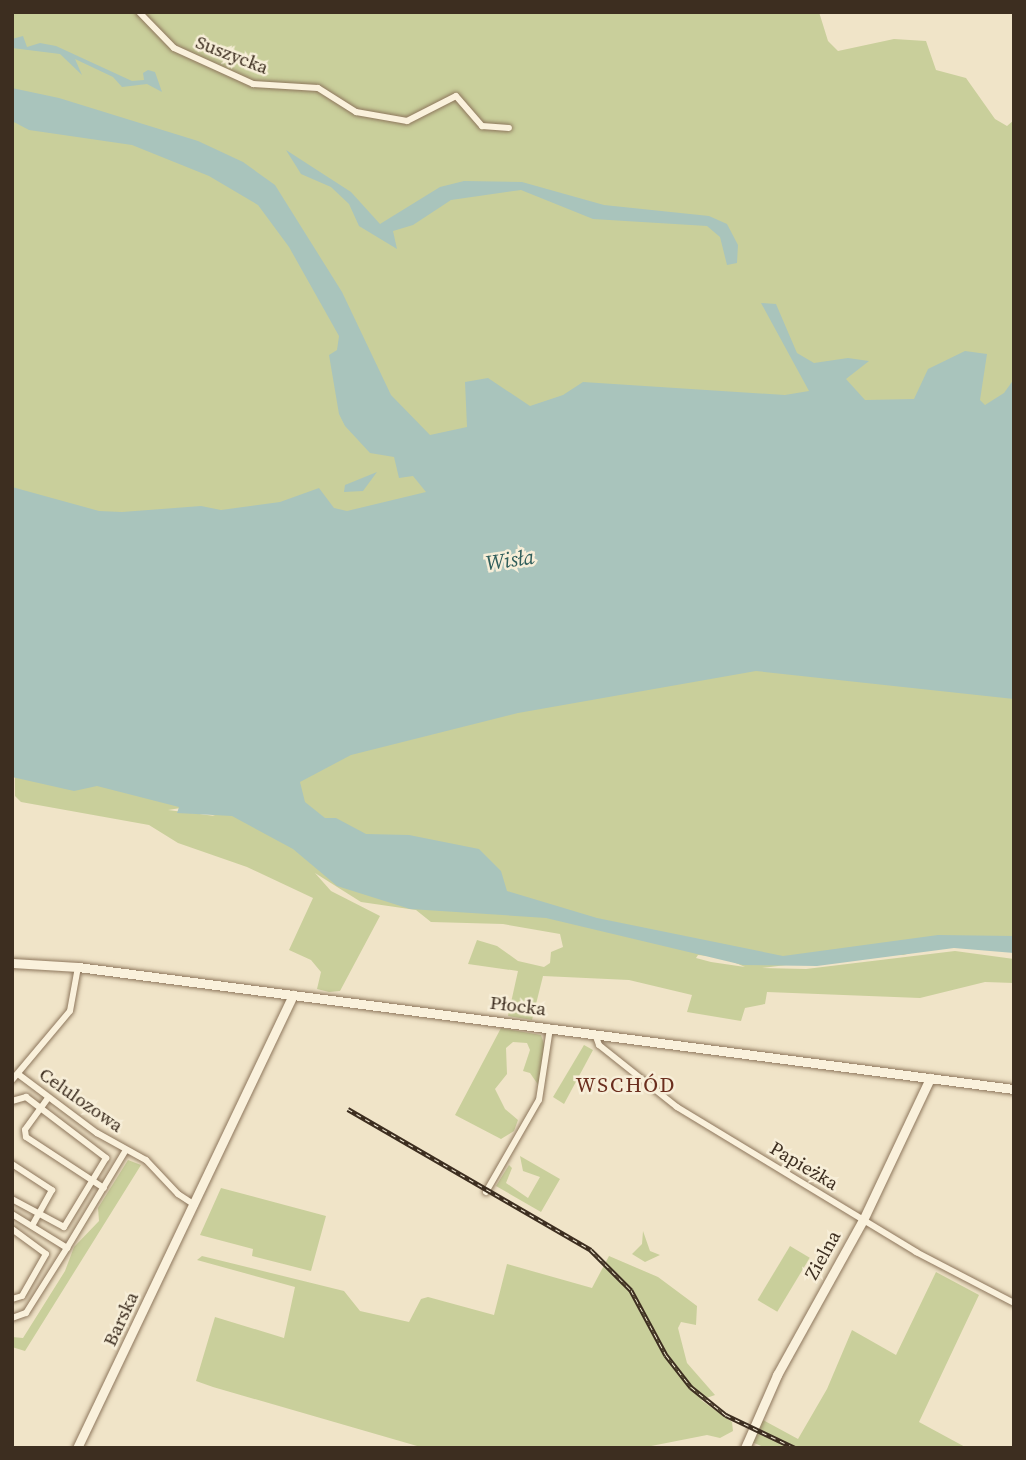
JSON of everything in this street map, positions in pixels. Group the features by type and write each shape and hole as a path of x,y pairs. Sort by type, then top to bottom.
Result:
{"street":[{"name":"Suszycka","path":"139,12 174,48 253,84 320,88 356,113 407,121 458,96 482,126 509,128"},
{"name":"Płocka","path":"15,963 78,967 1014,1089"},
{"name":"Celulozowa","path":"12,1080 70,1011 78,967"},
{"name":"Barska","path":"77,1448 293,996"},
{"path":"486,1192 540,1100 551,1028"},
{"name":"Papieżka","path":"595,1034 599,1045 668,1101 863,1220 1014,1304"},
{"name":"Celulozowa","path":"18,1074 48,1098 126,1150"},
{"name":"Zielna","path":"745,1448 783,1362 863,1220 930,1078"},
{"path":"12,1101 24,1096 104,1154 105,1162 64,1227 12,1199"},
{"path":"48,1098 25,1130 26,1137 104,1188"},
{"path":"12,1318 26,1313 126,1150 146,1160 178,1194 195,1205"},
{"path":"12,1164 51,1189 32,1226"},
{"path":"12,1214 67,1248"},
{"path":"12,1229 45,1251 38,1269 21,1297 12,1300"},
{"path":"38,1269 49,1276"}],"green space":[{"path":"12,12 819,12 828,41 838,51 894,39 926,41 936,70 966,78 995,119 1007,126 1014,120 1014,950 1003,946 930,948 903,955 883,953 762,968 806,969 955,951 1014,959 1014,983 985,982 920,998 767,992 765,1004 745,1008 741,1021 687,1012 692,995 629,980 543,976 532,1020 508,1016 518,971 468,964 477,940 497,946 518,961 544,967 550,963 551,952 563,947 560,934 503,924 431,922 416,910 361,902 315,873 331,891 380,916 340,991 329,992 317,989 321,972 311,960 289,950 313,898 247,867 178,843 149,825 21,802 15,796","holes":["187,807 215,816 168,810","698,955 722,957 745,967 696,958"]},
{"path":"501,1028 541,1035 545,1047 539,1086 530,1073 523,1071 530,1050 527,1043 513,1042 506,1048 507,1074 495,1089 505,1109 518,1120 514,1131 501,1139 455,1115"},
{"path":"584,1045 593,1050 564,1104 553,1097"},
{"path":"520,1156 560,1179 541,1212 496,1186 509,1165 512,1168 506,1183 528,1198 540,1177 523,1171"},
{"path":"128,1160 141,1165 25,1351 12,1347 12,1337 23,1338 65,1271 74,1247 99,1221 98,1208"},
{"path":"221,1188 326,1216 311,1271 252,1256 253,1249 200,1235"},
{"path":"643,1231 650,1251 660,1255 645,1262 632,1254 642,1244"},
{"path":"790,1246 810,1258 777,1312 758,1300"},
{"path":"202,1256 344,1291 360,1311 409,1322 421,1299 428,1297 494,1315 507,1264 592,1288 609,1256 658,1277 697,1306 696,1325 681,1322 678,1328 687,1363 715,1395 701,1400 732,1422 733,1431 720,1438 707,1435 641,1448 424,1448 213,1387 196,1381 215,1317 284,1338 295,1287 197,1260"},
{"path":"936,1272 979,1295 919,1422 967,1448 766,1448 752,1442 763,1420 798,1439 827,1389 852,1330 896,1355"}],"water":[{"path":"23,36 27,47 40,43 56,46 132,81 144,80 143,73 148,70 155,72 162,92 147,84 122,87 113,77 75,59 82,75 60,54 12,48 12,39"},
{"name":"Wisła","path":"12,88 59,98 198,141 243,162 275,185 342,292 391,395 430,435 467,427 465,382 488,378 530,406 563,395 583,382 785,395 809,391 761,303 776,304 797,353 814,363 848,358 869,361 846,379 865,400 914,399 928,369 965,351 987,354 980,400 985,405 1004,393 1014,379 1014,699 756,671 518,713 351,755 300,782 305,802 325,818 336,818 366,834 409,835 479,849 501,871 507,891 597,918 783,956 938,935 1014,936 1014,953 954,948 817,966 743,965 546,918 410,909 337,886 293,849 232,816 177,813 179,807 97,786 74,791 12,777 12,487 99,511 122,512 201,506 221,510 280,502 319,488 334,508 347,511 426,492 413,476 399,478 394,457 370,453 345,426 339,414 329,355 337,350 339,336 289,247 258,205 209,176 132,145 29,130 12,121"},
{"path":"286,150 351,192 380,224 440,187 464,181 522,182 604,205 709,216 727,224 738,245 737,263 727,265 720,237 707,226 593,219 521,190 451,200 413,225 393,231 397,249 359,226 349,204 331,187 301,174"},
{"path":"377,472 363,491 344,492 345,485"}],"railway":[{"path":"348,1109 591,1250 631,1290 666,1355 691,1387 726,1415 795,1448"}],"district":[{"name":"WSCHÓD","path":"626,1085"}]}
